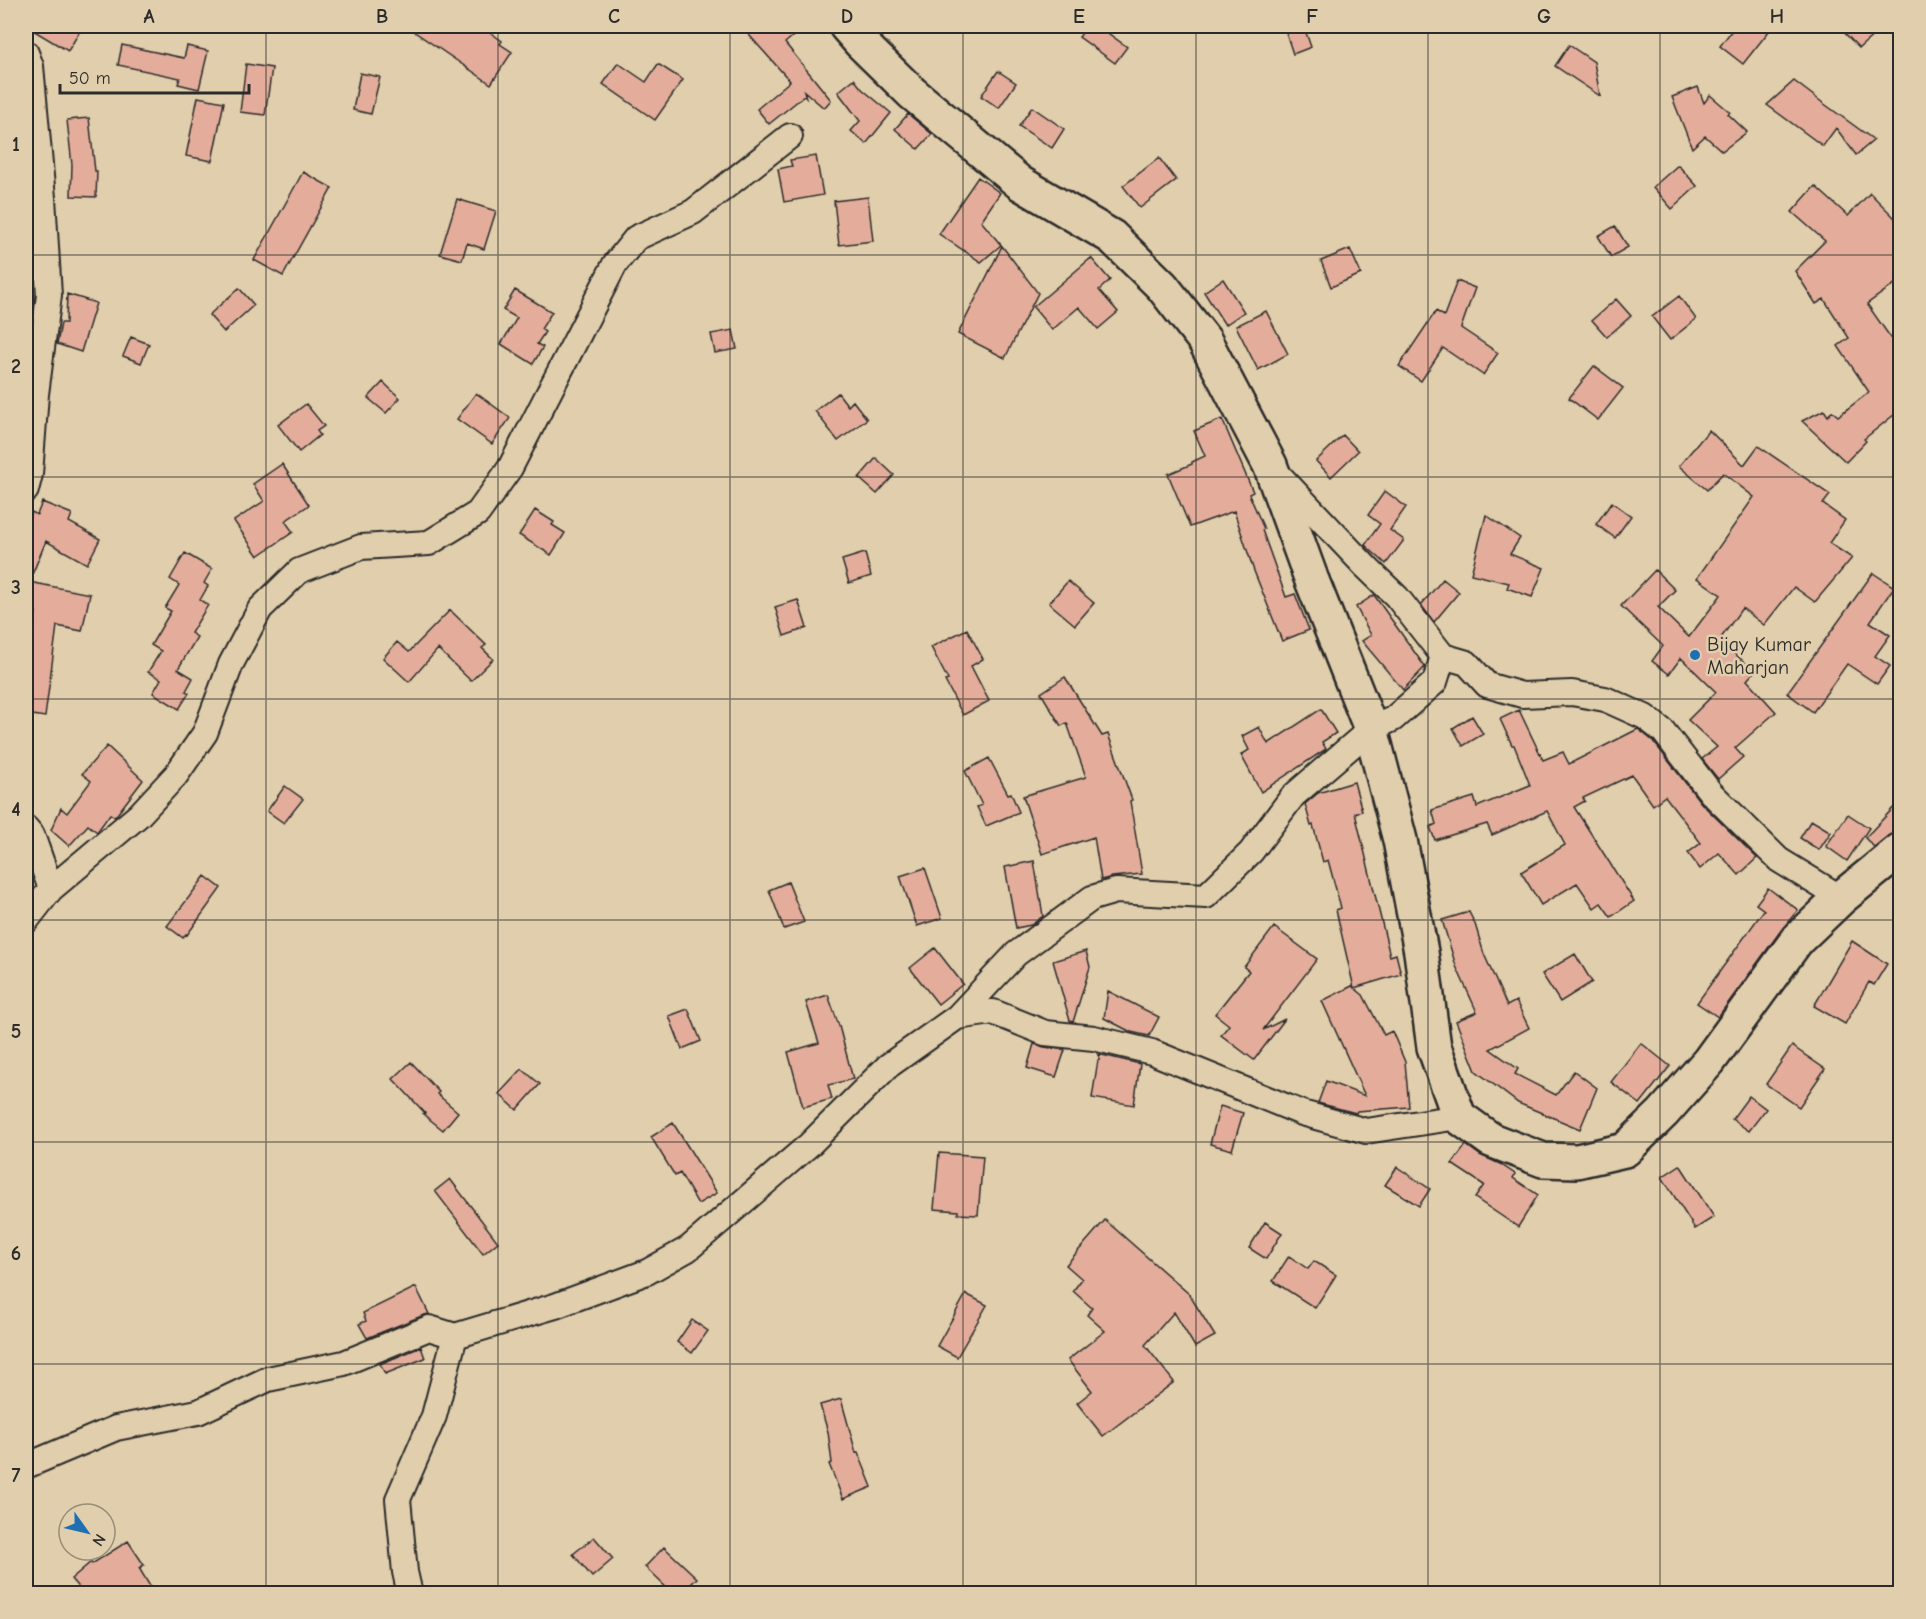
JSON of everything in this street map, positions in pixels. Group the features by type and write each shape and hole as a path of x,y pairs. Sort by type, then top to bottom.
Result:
{"main road":[{"path":"846,26 912,93 1020,183 1112,237 1162,286 1205,341 1270,465 1311,578 1371,729 1400,840 1434,1047 1459,1117 1491,1140 1544,1160 1578,1161 1624,1150 1663,1113 1709,1061 1797,940 1841,898 1900,850"}],"street":[{"path":"26,53 31,66 44,198 49,296 36,394 30,474 26,490"},
{"path":"26,921 51,889 139,815 176,775 205,733 231,664 260,609 299,571 361,547 429,543 478,513 510,468 615,264 636,238 693,212 790,136"},
{"path":"1270,465 1397,597 1443,656 1467,663 1487,685 1522,695 1572,693 1605,699 1645,717 1663,731 1711,793 1779,860 1841,898"},
{"path":"26,1466 116,1428 198,1412 267,1379 344,1363 429,1328 455,1336 555,1306 647,1272 688,1249 810,1144 888,1066 957,1017 1016,954 1092,898 1116,891 1206,896 1251,852 1293,796 1371,729 1393,719 1435,682 1443,656"},
{"path":"26,828 32,836 51,889"},
{"path":"957,1017 993,1012 1045,1033 1094,1038 1152,1052 1302,1113 1366,1131 1459,1117"},
{"path":"410,1593 405,1572 398,1499 434,1416 455,1336"}],"building":[{"path":"26,26 83,26 68,51"},
{"path":"406,26 481,26 502,41 500,44 512,52 491,84"},
{"path":"741,26 805,26 785,43 831,100 824,108 804,91 806,98 804,96 769,124 757,109 790,81"},
{"path":"1087,26 1098,26 1127,47 1115,63 1079,37"},
{"path":"1735,26 1773,26 1743,64 1720,46"},
{"path":"1838,26 1884,26 1859,48"},
{"path":"1304,27 1311,47 1293,54 1286,33"},
{"path":"122,45 184,58 187,46 208,51 199,89 178,84 180,78 118,65"},
{"path":"1569,45 1594,62 1600,96 1555,66"},
{"path":"618,63 646,82 658,64 683,80 655,120 603,84"},
{"path":"246,64 272,68 265,115 240,112"},
{"path":"998,71 1016,83 999,108 981,96"},
{"path":"360,73 380,77 371,114 353,110"},
{"path":"854,79 862,89 891,113 866,144 851,131 860,121 838,92"},
{"path":"1794,81 1874,140 1856,155 1836,128 1823,146 1767,105"},
{"path":"1698,87 1704,103 1710,95 1730,112 1728,114 1747,132 1722,151 1705,136 1692,148 1672,97"},
{"path":"198,97 224,102 212,161 186,156"},
{"path":"1032,107 1064,129 1052,148 1019,126"},
{"path":"908,114 932,134 918,149 895,129"},
{"path":"89,118 95,171 97,171 96,197 71,196 72,165 67,120"},
{"path":"816,156 823,195 784,202 778,169 792,166 790,160"},
{"path":"1159,158 1176,180 1140,208 1123,186"},
{"path":"1678,165 1697,186 1672,209 1653,187"},
{"path":"303,172 332,188 283,276 254,260"},
{"path":"978,177 1000,193 981,221 1001,245 981,262 939,234"},
{"path":"1815,186 1848,216 1870,193 1900,223 1900,280 1867,304 1900,351 1900,410 1864,439 1866,441 1846,462 1802,421 1824,410 1828,416 1832,411 1838,416 1869,392 1838,346 1849,338 1824,299 1816,304 1795,271 1825,241 1792,212"},
{"path":"868,197 873,241 839,245 834,201"},
{"path":"457,199 496,211 484,249 467,243 462,260 440,254"},
{"path":"1615,226 1628,247 1611,257 1598,236"},
{"path":"1002,246 1038,293 1005,358 958,334"},
{"path":"1350,249 1361,274 1331,287 1321,261"},
{"path":"1091,258 1110,280 1099,290 1118,312 1098,329 1079,307 1052,330 1033,307"},
{"path":"1223,279 1244,312 1225,325 1204,292"},
{"path":"1457,281 1475,288 1461,328 1498,353 1483,375 1443,348 1421,381 1399,366 1436,311 1444,316"},
{"path":"239,288 254,305 224,332 209,315"},
{"path":"515,290 552,312 541,329 545,332 537,344 543,347 533,364 501,344 517,318 503,310"},
{"path":"67,294 96,303 81,352 57,344 61,323 66,323"},
{"path":"1679,296 1696,319 1670,340 1652,317"},
{"path":"1616,299 1631,316 1607,337 1592,320"},
{"path":"1266,311 1288,354 1258,370 1236,326"},
{"path":"733,330 737,349 715,353 711,334"},
{"path":"131,337 149,344 141,363 123,356"},
{"path":"1594,366 1623,388 1598,420 1569,398"},
{"path":"383,382 400,398 386,413 368,398"},
{"path":"476,393 510,418 492,444 457,419"},
{"path":"838,393 848,406 853,401 867,419 838,441 815,411"},
{"path":"306,404 324,426 317,431 320,435 299,452 278,425"},
{"path":"1222,419 1253,492 1249,494 1264,529 1262,530 1286,597 1295,594 1309,630 1282,641 1254,571 1234,511 1190,527 1168,474 1205,456 1194,431"},
{"path":"1709,430 1744,465 1758,446 1830,495 1823,504 1845,520 1829,543 1852,558 1815,602 1794,587 1764,625 1742,608 1721,638 1724,641 1722,643 1755,671 1747,680 1776,712 1735,748 1743,757 1718,779 1702,759 1717,747 1688,720 1716,692 1681,658 1669,674 1652,661 1663,646 1621,606 1655,570 1675,590 1658,607 1689,637 1721,595 1697,578 1754,497 1723,473 1707,490 1679,466"},
{"path":"1343,435 1358,451 1331,477 1316,461"},
{"path":"876,458 894,475 877,494 859,478"},
{"path":"282,464 309,505 285,521 293,532 258,556 234,521 264,501 253,484"},
{"path":"1385,491 1406,507 1390,530 1404,540 1386,564 1365,545 1380,524 1368,515"},
{"path":"42,502 72,514 69,522 100,539 87,564 46,541 29,582 90,594 82,631 57,626 45,717 26,714 26,683 36,612 26,608 26,527 32,512 37,515"},
{"path":"1612,502 1631,516 1615,538 1596,524"},
{"path":"535,510 554,522 552,525 565,533 551,555 519,535"},
{"path":"1486,515 1520,538 1510,554 1544,568 1532,597 1507,588 1509,583 1471,574"},
{"path":"185,553 212,569 204,583 208,586 200,600 208,605 191,633 197,637 178,669 193,678 186,691 189,693 179,709 153,693 161,679 148,672 161,651 151,645 171,611 165,608 179,585 170,579"},
{"path":"865,553 871,576 849,583 842,560"},
{"path":"1873,573 1894,587 1870,622 1890,635 1875,656 1890,666 1877,684 1847,664 1813,712 1787,693"},
{"path":"1443,579 1459,592 1434,622 1421,605"},
{"path":"1068,581 1094,603 1075,625 1049,603"},
{"path":"1374,595 1425,667 1403,690 1362,641 1371,635 1356,607"},
{"path":"798,600 807,628 784,636 775,607"},
{"path":"450,610 486,645 482,648 493,659 471,681 438,649 409,682 383,658 397,642 409,652"},
{"path":"967,629 983,659 971,666 989,701 963,715 945,681 948,680 931,647"},
{"path":"1065,677 1102,736 1108,734 1132,800 1130,801 1142,874 1101,880 1094,837 1042,854 1023,796 1086,777 1067,723 1061,726 1041,693"},
{"path":"1321,709 1336,733 1322,742 1326,749 1261,792 1241,755 1249,750 1242,736 1259,727 1268,744"},
{"path":"1519,710 1543,760 1563,752 1569,764 1638,729 1653,741 1701,803 1757,858 1739,875 1719,853 1700,869 1688,853 1701,843 1665,796 1653,805 1632,775 1583,798 1585,801 1574,807 1634,901 1611,917 1601,903 1594,908 1577,883 1541,905 1521,872 1565,845 1547,811 1492,835 1487,824 1435,840 1430,827 1436,824 1432,810 1474,797 1477,807 1530,785 1514,745 1500,719"},
{"path":"1472,716 1483,734 1463,746 1453,728"},
{"path":"107,746 143,780 115,817 110,814 97,832 88,825 69,846 51,830 61,808 67,813 91,781 82,774"},
{"path":"989,758 1008,794 1011,793 1019,812 986,826 977,807 982,805 965,771"},
{"path":"1354,782 1362,811 1355,813 1390,956 1396,954 1401,974 1354,988 1336,910 1341,908 1328,860 1323,862 1305,804 1318,793"},
{"path":"285,786 303,799 284,823 267,811"},
{"path":"1900,801 1900,832 1889,835 1874,847 1865,838"},
{"path":"1848,814 1869,828 1847,861 1826,846"},
{"path":"1811,820 1831,832 1819,850 1800,838"},
{"path":"1034,861 1043,916 1031,925 1016,928 1005,867"},
{"path":"925,868 942,918 917,926 900,876"},
{"path":"205,876 221,888 183,938 167,926"},
{"path":"788,882 804,922 784,929 769,890"},
{"path":"1768,888 1798,910 1718,1017 1697,1003 1764,910 1756,904"},
{"path":"1469,912 1484,954 1507,1006 1516,1001 1529,1028 1490,1049 1518,1069 1515,1074 1556,1095 1574,1071 1597,1088 1580,1129 1518,1103 1476,1071 1456,1021 1477,1012 1456,966 1442,920"},
{"path":"1274,927 1317,959 1263,1030 1285,1019 1254,1060 1221,1035 1229,1025 1215,1014 1249,971 1244,967"},
{"path":"1852,941 1887,964 1874,985 1869,982 1845,1024 1814,1006"},
{"path":"935,948 963,984 938,1004 910,968"},
{"path":"1086,951 1090,967 1073,1022 1070,1021 1053,961"},
{"path":"1575,954 1592,982 1560,1002 1542,974"},
{"path":"1352,986 1363,995 1384,1035 1392,1031 1405,1062 1409,1107 1357,1111 1356,1113 1318,1103 1326,1081 1365,1096 1322,1001"},
{"path":"1108,991 1159,1017 1149,1036 1131,1032 1104,1018"},
{"path":"828,995 853,1079 828,1085 832,1099 803,1107 788,1052 819,1043 806,1002"},
{"path":"688,1009 701,1041 682,1049 669,1016"},
{"path":"1641,1043 1670,1066 1640,1104 1611,1082"},
{"path":"1034,1044 1065,1050 1056,1077 1027,1068"},
{"path":"1792,1046 1825,1069 1799,1107 1766,1084"},
{"path":"1098,1054 1140,1064 1134,1105 1092,1098 1098,1060 1100,1060"},
{"path":"411,1062 439,1092 437,1094 458,1112 443,1130 423,1114 425,1113 393,1079"},
{"path":"522,1069 540,1084 517,1110 499,1094"},
{"path":"1749,1096 1766,1109 1749,1131 1732,1119"},
{"path":"1220,1106 1243,1113 1232,1150 1210,1144"},
{"path":"673,1123 717,1193 698,1204 680,1173 675,1176 651,1137"},
{"path":"1466,1145 1515,1174 1513,1178 1538,1195 1518,1227 1475,1198 1484,1185 1452,1164"},
{"path":"939,1153 983,1156 978,1215 934,1209"},
{"path":"1680,1165 1714,1217 1695,1229 1662,1177"},
{"path":"1397,1167 1430,1189 1419,1206 1385,1185"},
{"path":"450,1179 498,1242 483,1254 435,1191"},
{"path":"1105,1220 1189,1294 1215,1336 1195,1347 1174,1312 1145,1345 1174,1382 1103,1436 1077,1403 1092,1391 1068,1360 1105,1331 1087,1315 1092,1308 1073,1291 1082,1279 1066,1265"},
{"path":"1265,1222 1282,1233 1266,1259 1249,1248"},
{"path":"1289,1256 1308,1269 1314,1261 1336,1275 1315,1308 1273,1281"},
{"path":"416,1287 429,1314 367,1338 359,1324 366,1321 363,1313"},
{"path":"966,1294 987,1305 957,1357 937,1346"},
{"path":"692,1320 708,1331 692,1353 677,1342"},
{"path":"421,1347 425,1358 385,1374 380,1364"},
{"path":"841,1399 856,1453 858,1452 872,1487 843,1499 829,1464 832,1463 828,1432 820,1405"},
{"path":"594,1537 613,1559 592,1577 573,1554"},
{"path":"128,1541 144,1565 139,1568 154,1593 83,1593 71,1579 91,1562 92,1564 117,1562 117,1548"},
{"path":"664,1547 697,1578 682,1593 672,1593 645,1567"}],"place":[{"name":"Bijay Kumar Maharjan","path":"1695,655"}]}
